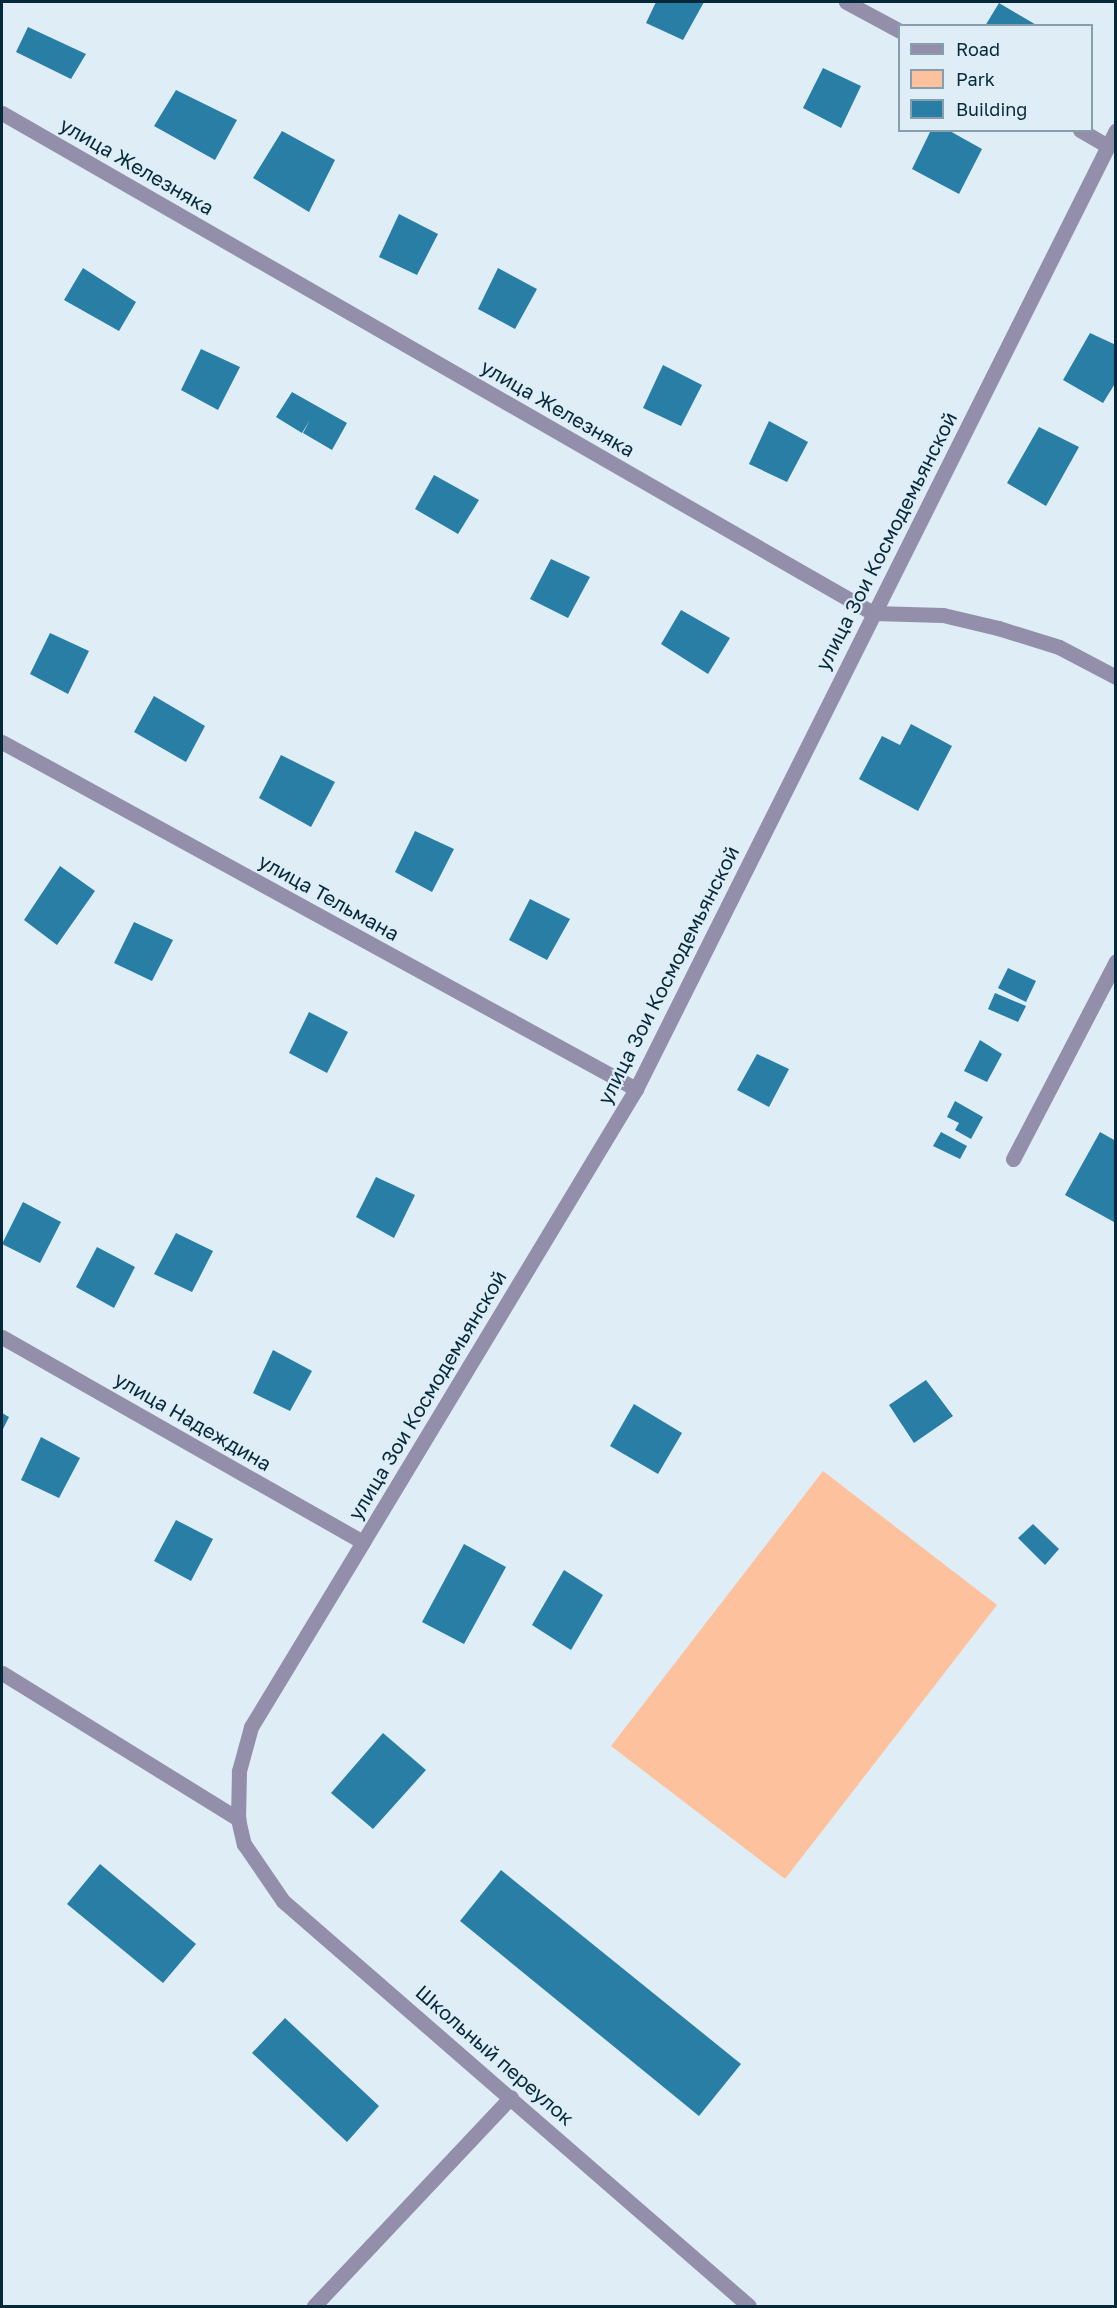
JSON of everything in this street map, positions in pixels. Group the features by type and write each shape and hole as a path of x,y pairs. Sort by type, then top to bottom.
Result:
{"street":[{"path":"846,2 898,30"},
{"name":"улица Железняка","path":"2,113 873,614 943,615 998,628 1059,647 1116,677"},
{"name":"улица Зои Космодемьянской","path":"238,1819 239,1771 254,1719 636,1089 1116,130"},
{"path":"1084,132 1108,146"},
{"name":"улица Тельмана","path":"2,742 636,1089"},
{"path":"1013,1159 1116,961"},
{"name":"улица Надеждина","path":"2,1337 363,1542"},
{"path":"2,1673 238,1819"},
{"name":"Школьный переулок","path":"238,1819 244,1844 283,1901 511,2097 749,2307"},
{"path":"314,2307 511,2097"}],"green space":[{"path":"823,1471 997,1605 785,1879 611,1746"}],"building":[{"path":"656,2 704,2 683,40 646,23"},
{"path":"999,3 1035,24 986,24"},
{"path":"28,27 86,54 71,79 16,52"},
{"path":"823,68 861,86 841,128 803,108"},
{"path":"176,90 237,120 215,160 154,126"},
{"path":"282,131 335,160 309,212 253,178"},
{"path":"930,132 952,132 982,149 959,194 912,169"},
{"path":"399,214 438,234 417,275 379,257"},
{"path":"83,268 136,302 119,331 64,300"},
{"path":"498,268 537,289 515,329 478,309"},
{"path":"1090,333 1116,345 1116,382 1103,403 1063,380"},
{"path":"201,349 240,367 218,410 181,390"},
{"path":"663,365 702,385 681,426 643,408"},
{"path":"292,392 347,423 332,450 303,433 310,420 302,433 276,417"},
{"path":"769,421 808,442 787,482 749,464"},
{"path":"1039,427 1079,447 1046,506 1007,483"},
{"path":"434,475 479,500 458,534 415,509"},
{"path":"551,559 590,577 568,618 530,599"},
{"path":"681,610 730,638 708,674 661,644"},
{"path":"50,633 89,651 68,694 30,674"},
{"path":"154,696 205,726 186,762 134,732"},
{"path":"911,724 952,746 918,811 859,779 882,736 900,745"},
{"path":"281,755 335,782 311,827 259,798"},
{"path":"415,831 454,849 432,892 395,872"},
{"path":"60,866 95,891 57,945 24,920"},
{"path":"530,899 570,919 547,960 509,940"},
{"path":"134,922 173,940 152,981 114,963"},
{"path":"1008,968 1036,981 1026,1002 998,988"},
{"path":"995,993 1026,1006 1018,1022 988,1009"},
{"path":"309,1012 348,1032 327,1073 289,1053"},
{"path":"980,1040 1002,1054 987,1082 964,1071"},
{"path":"757,1054 789,1069 769,1107 737,1090"},
{"path":"955,1101 983,1117 971,1139 955,1130 959,1123 947,1117"},
{"path":"941,1132 967,1146 960,1159 933,1146"},
{"path":"1100,1132 1116,1141 1114,1222 1065,1195"},
{"path":"376,1177 415,1195 394,1238 356,1217"},
{"path":"23,1202 61,1222 40,1263 2,1244"},
{"path":"176,1233 213,1251 192,1292 154,1274"},
{"path":"97,1247 135,1267 114,1308 76,1287"},
{"path":"273,1350 312,1371 290,1411 253,1393"},
{"path":"926,1380 953,1416 914,1443 889,1405"},
{"path":"634,1404 682,1433 658,1474 610,1446"},
{"path":"2,1413 9,1417 2,1431"},
{"path":"41,1437 80,1458 59,1498 21,1480"},
{"path":"176,1520 213,1539 191,1581 154,1561"},
{"path":"1033,1524 1059,1549 1045,1565 1018,1538"},
{"path":"464,1544 506,1567 464,1644 422,1622"},
{"path":"564,1570 603,1595 571,1650 532,1625"},
{"path":"383,1733 426,1770 373,1829 331,1793"},
{"path":"100,1864 196,1944 163,1983 67,1904"},
{"path":"501,1870 741,2064 699,2116 460,1921"},
{"path":"285,2018 379,2106 347,2142 252,2053"}]}
